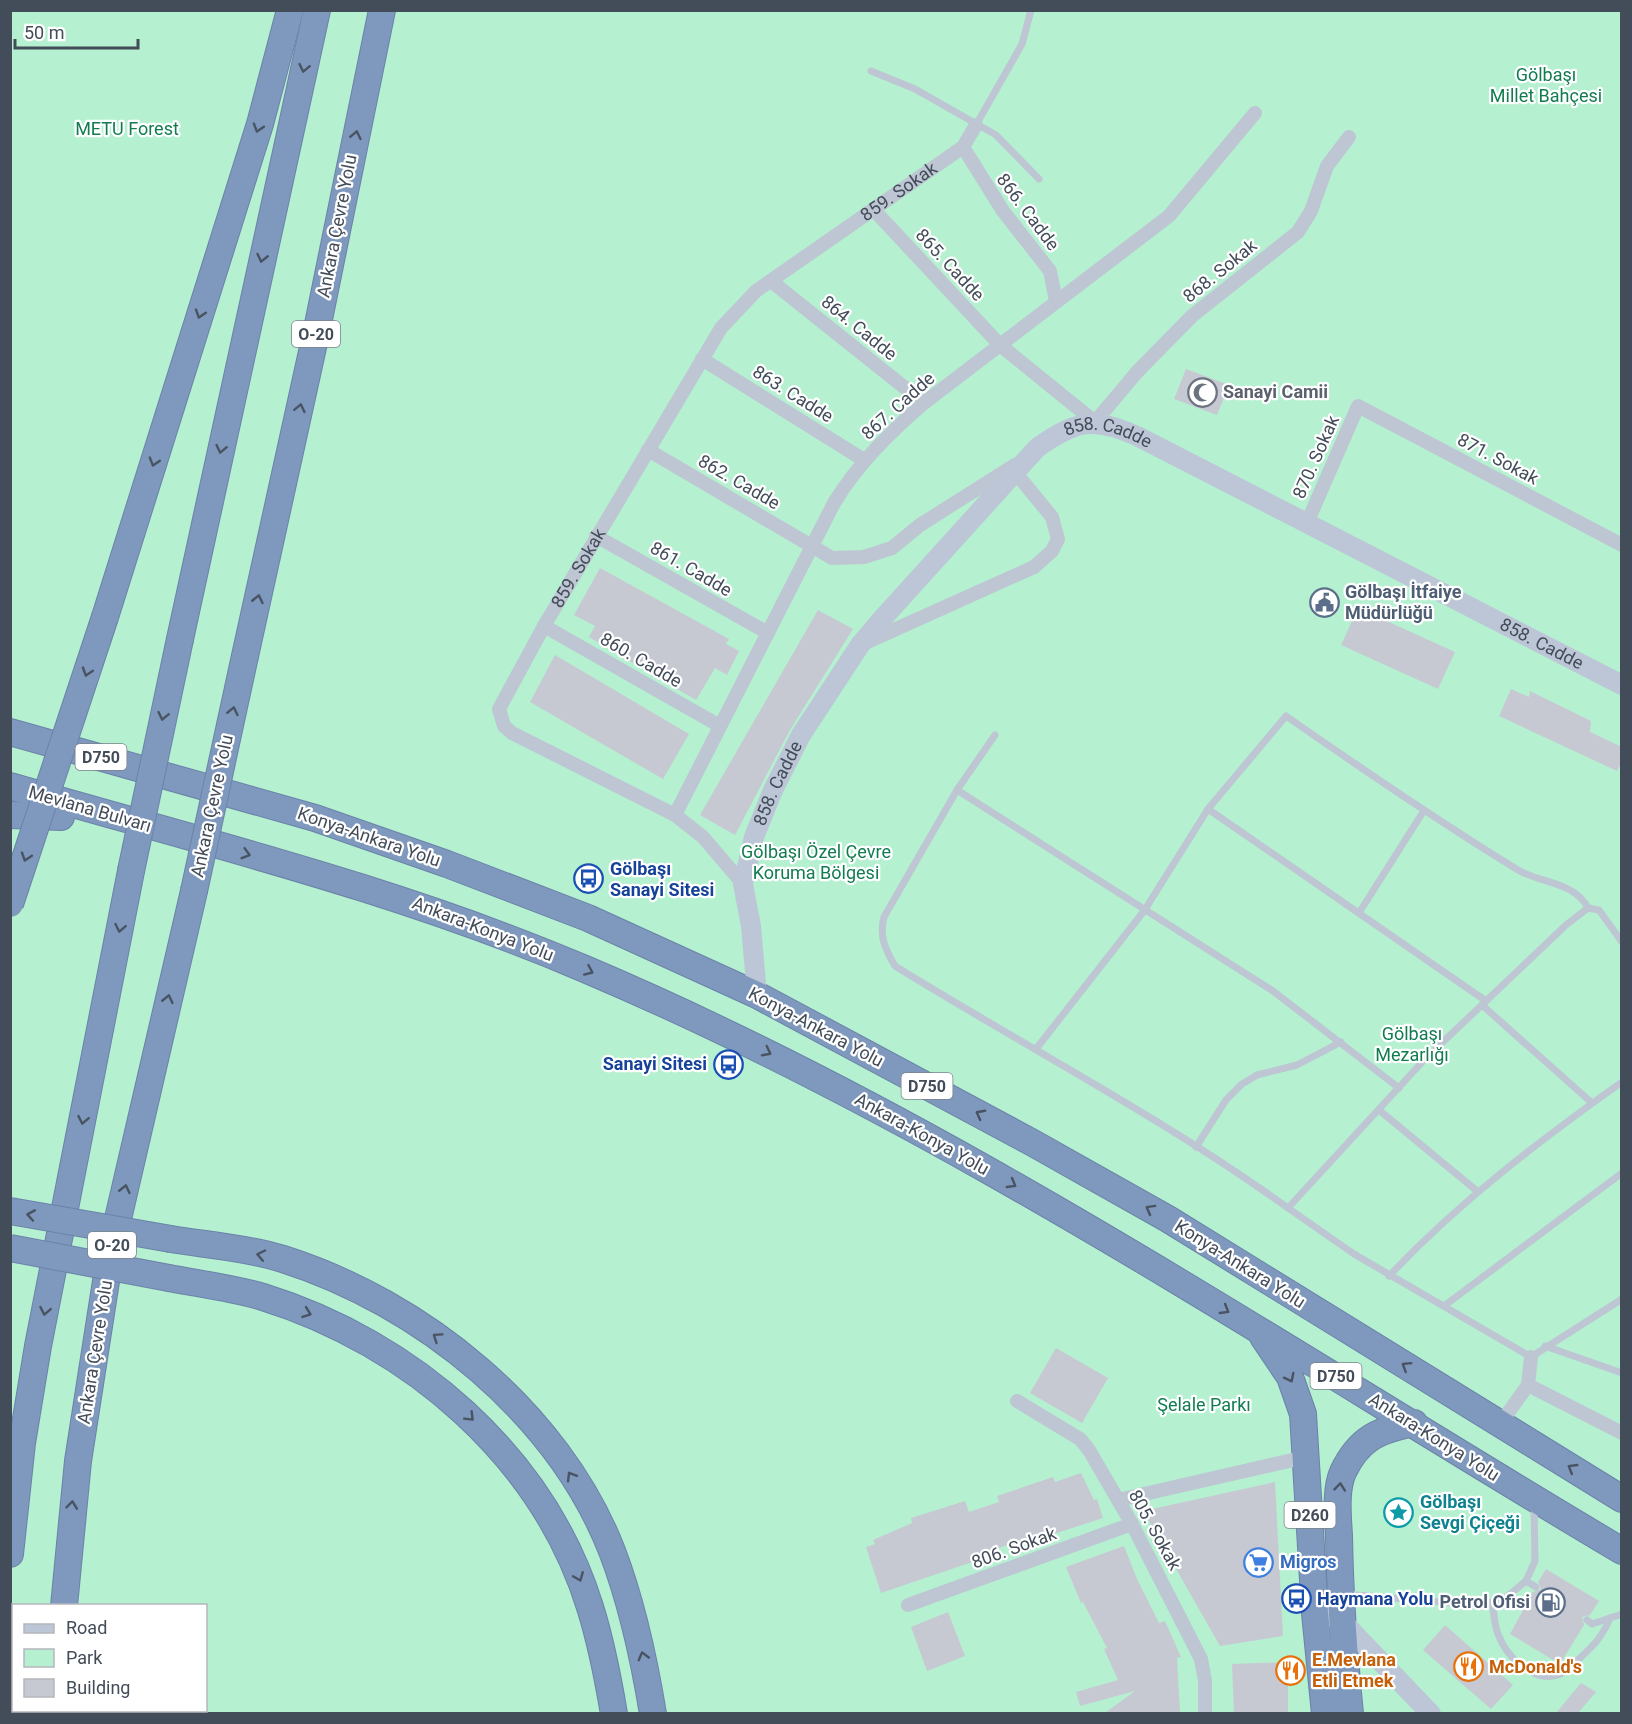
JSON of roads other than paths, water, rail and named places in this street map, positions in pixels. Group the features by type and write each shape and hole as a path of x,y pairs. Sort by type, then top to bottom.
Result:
{"highway":[{"path":"10,904 105,616 256,135 291,10"},
{"name":"O-20","path":"10,1554 22,1443 38,1346 131,871 316,10"},
{"name":"Ankara Çevre Yolu","path":"64,1604 78,1461 111,1249 194,891 317,329 382,10"},
{"name":"Konya-Ankara Yolu","path":"14,732 315,818 447,864 588,918 757,995 1033,1143 1168,1219 1622,1499"},
{"name":"Mevlana Bulvarı","path":"10,786 170,832"},
{"path":"10,815 62,817 170,832"},
{"name":"Ankara-Konya Yolu","path":"170,832 412,902 587,969 742,1040 882,1110 1258,1329 1622,1551"},
{"path":"10,1211 282,1259 339,1280 425,1329 470,1360 498,1385 534,1423 561,1459 611,1550 645,1664 653,1713"},
{"path":"10,1248 261,1297 327,1321 385,1351 434,1385 468,1415 529,1485 561,1538 590,1606 607,1670 614,1713"},
{"name":"D260","path":"1258,1329 1280,1360 1298,1395 1303,1414 1315,1613 1325,1713"},
{"name":"D260","path":"1350,1713 1341,1620 1339,1520 1341,1475 1355,1452 1374,1434 1414,1424"},
{"path":"69,1536 74,1604"}],"street":[{"name":"867. Cadde","path":"675,815 845,484 864,460 892,431 924,404 1169,216 1256,113"},
{"path":"963,147 975,125"},
{"name":"868. Sokak","path":"1095,422 1137,372 1192,316 1298,232 1311,211 1327,166 1349,137"},
{"name":"866. Cadde","path":"963,147 1004,211 1050,271 1056,301"},
{"name":"859. Sokak","path":"757,995 751,926 743,884 703,837 675,815 504,726 499,709 597,536 702,359 730,317 756,291 963,147"},
{"name":"865. Cadde","path":"873,209 1000,345"},
{"name":"864. Cadde","path":"771,281 924,404"},
{"path":"1000,345 1095,422"},
{"name":"863. Cadde","path":"702,359 864,460"},
{"name":"870. Sokak","path":"1307,523 1359,406"},
{"name":"871. Sokak","path":"1359,406 1622,545"},
{"name":"858. Cadde","path":"743,884 751,848 773,790 801,735 860,645 1030,456 1059,432 1080,424 1095,422 1114,425 1137,436 1622,685"},
{"name":"862. Cadde","path":"648,450 832,558 864,557 892,548 920,525 1030,456"},
{"path":"860,645 1034,567 1052,551 1058,538 1052,517 1015,472"},
{"name":"861. Cadde","path":"597,536 768,633"},
{"name":"860. Cadde","path":"544,626 720,726"},
{"path":"1500,1424 1528,1385 1531,1357"},
{"path":"1528,1385 1622,1433"},
{"name":"805. Sokak","path":"1017,1401 1080,1439 1118,1500 1201,1659 1205,1681 1205,1713"},
{"path":"1118,1500 1306,1457"},
{"name":"806. Sokak","path":"908,1605 1132,1524"},
{"path":"1315,1613 1341,1620 1431,1713"}],"lane":[{"path":"975,125 1022,44 1031,10"},
{"path":"871,71 915,89 1005,142 1039,179"},
{"path":"1036,1049 1144,911 1208,809 1286,716 1423,812 1524,873 1574,892 1582,897 1587,908"},
{"path":"995,735 957,790 884,917 880,931 883,944 895,966 1196,1147 1389,1276 1531,1357 1622,1299"},
{"path":"957,790 1248,975 1341,1042 1399,1088"},
{"path":"1208,809 1484,1003 1592,1103"},
{"path":"1359,913 1423,812"},
{"path":"1288,1208 1399,1088 1484,1003 1587,908 1599,910 1622,942"},
{"path":"1196,1147 1226,1100 1242,1084 1257,1075 1297,1065 1341,1042"},
{"path":"1389,1276 1420,1243 1477,1191 1622,1082"},
{"path":"1379,1110 1477,1191"},
{"path":"1444,1306 1622,1173"},
{"path":"1545,1346 1622,1373"},
{"path":"1340,1593 1452,1604 1492,1602 1511,1595 1526,1581 1532,1571 1536,1551 1534,1499"},
{"path":"1526,1581 1536,1587"},
{"path":"1492,1602 1496,1628 1507,1652 1520,1664 1542,1676 1556,1676 1568,1669 1601,1638 1610,1618"},
{"path":"1587,1620 1592,1624 1622,1614"}],"place":[{"name":"Sanayi Camii","path":"1202,392"},
{"name":"Gölbaşı İtfaiye Müdürlüğü","path":"1324,602"},
{"name":"Gölbaşı Sanayi Sitesi","path":"589,879"},
{"name":"Sanayi Sitesi","path":"728,1064"},
{"name":"Gölbaşı Sevgi Çiçeği","path":"1399,1512"},
{"name":"Migros","path":"1259,1562"},
{"name":"Haymana Yolu","path":"1296,1599"},
{"name":"Petrol Ofisi","path":"1551,1602"},
{"name":"McDonald's","path":"1468,1667"},
{"name":"E.Mevlana Etli Etmek","path":"1291,1670"}],"park label":[{"name":"Gölbaşı Millet Bahçesi","path":"1546,85"},
{"name":"METU Forest","path":"127,129"},
{"name":"Gölbaşı Özel Çevre Koruma Bölgesi","path":"816,862"},
{"name":"Gölbaşı Mezarlığı","path":"1412,1044"},
{"name":"Şelale Parkı","path":"1204,1405"}]}
